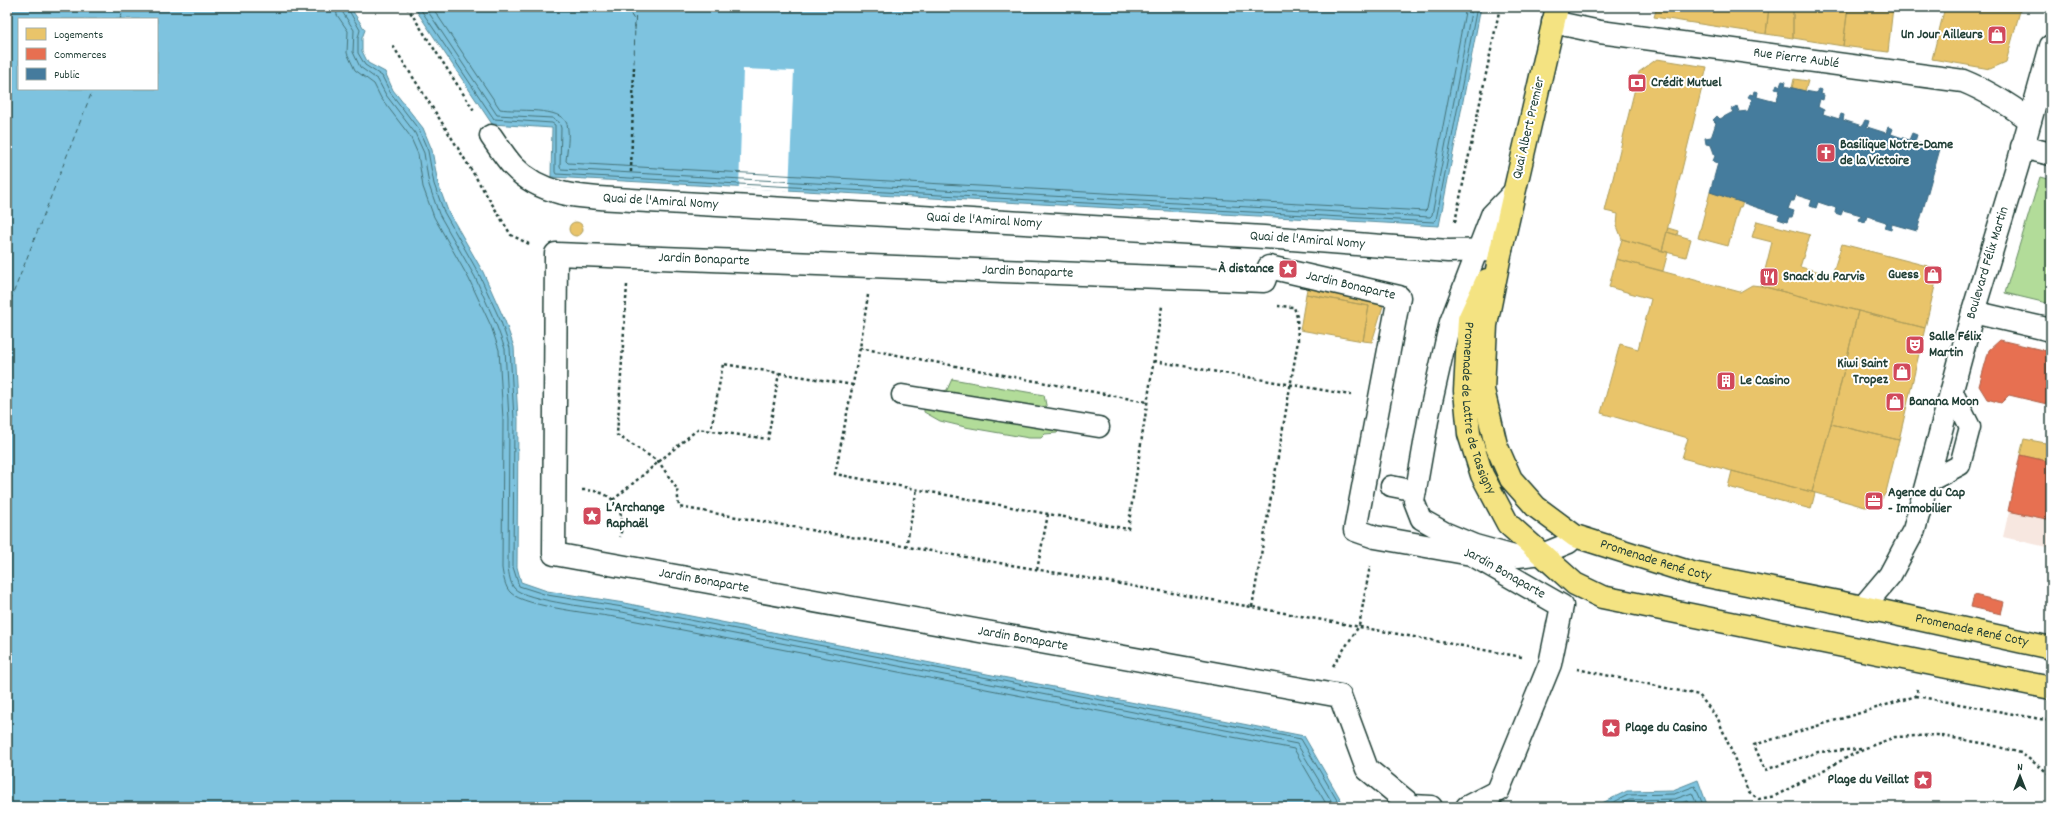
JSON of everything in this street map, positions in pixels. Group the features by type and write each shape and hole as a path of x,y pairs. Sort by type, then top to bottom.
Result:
{"main road":[{"name":"Quai Albert Premier","path":"1501,250 1555,15"},
{"name":"Promenade René Coty","path":"1501,250 1486,325 1483,390 1496,445 1511,479 1536,507 1575,536 1692,573 1863,607 2051,648"},
{"name":"Promenade de Lattre de Tassigny","path":"1501,250 1469,319 1465,391 1469,434 1482,475 1508,524 1542,554"},
{"path":"1542,554 1575,584 1602,597 2051,688"}],"street":[{"name":"Rue Pierre Aublé","path":"1555,15 1600,32 1963,81 1990,93 2030,120"},
{"name":"Boulevard Félix Martin","path":"1863,607 1890,575 1914,530 1974,312 2051,46"},
{"name":"Quai de l'Amiral Nomy","path":"491,136 513,166 538,186 563,195 1264,237 1448,251 1501,250"},
{"path":"2022,147 2051,154"},
{"name":"Jardin Bonaparte","path":"1431,807 1412,806 1366,769 1340,696 554,554 556,254 1264,281 1268,267 1398,297 1355,530 1375,537 1471,554 1562,606 1550,664 1498,791 1467,807"},
{"path":"1974,312 2051,330"}],"lane":[{"path":"1515,190 1491,215 1450,322 1429,415 1414,501 1421,519 1444,532 1475,545 1518,558 1542,554 1569,543 1575,536"},
{"path":"902,395 1099,427"},
{"path":"1391,486 1416,491"}],"path":[{"path":"407,7 491,136"},
{"path":"1489,7 1500,9"},
{"path":"631,200 634,66"},
{"path":"860,348 1147,402"},
{"path":"1154,361 1379,400"},
{"path":"711,430 723,364 853,385"},
{"path":"613,500 698,429 768,439 779,373"},
{"path":"906,547 917,489"},
{"path":"1037,570 1048,514"},
{"path":"1252,607 1550,664 1699,695 1718,718 1748,791 1759,798 1776,796 1863,748 1895,737 1937,735 1987,744 2021,753 2051,774"},
{"path":"1916,696 1926,662"},
{"path":"1863,748 1818,752 1764,770 1754,745 1916,696 2051,721"}],"shaded area":[{"path":"2009,511 2051,520 2051,548 2003,537"}],"green space":[{"path":"2040,177 2051,180 2051,304 2005,293"},
{"path":"952,379 1044,395 1047,410 1062,426 1057,433 1045,434 1041,438 1029,438 965,427 940,421 924,412 924,401 933,394 947,390"}],"water":[{"path":"7,7 350,7 365,30 362,38 362,51 368,63 385,72 393,90 423,128 432,150 438,184 448,211 483,272 505,321 514,347 518,419 517,567 521,582 547,591 624,603 1304,736 1345,807 7,807"},
{"path":"414,7 1481,7 1439,226 551,177 552,128 492,124"},
{"path":"1698,780 1708,807 1594,807 1627,791 1673,790"}],"pier":[{"path":"743,69 794,71 789,191 739,188"}],"building: Logements":[{"path":"1657,7 1769,7 1766,34 1654,17"},
{"path":"1769,7 1793,7 1793,38 1766,34"},
{"path":"1793,7 1848,7 1843,46 1793,38"},
{"path":"1848,7 1893,7 1888,52 1843,46"},
{"path":"1945,7 2009,7 2020,11 2006,62 1990,69 1932,59"},
{"path":"1657,59 1707,67 1662,251 1622,239 1617,226 1618,214 1605,211 1639,72"},
{"path":"1794,79 1808,81 1805,91 1792,88"},
{"path":"1710,192 1743,202 1741,207 1739,207 1728,246 1698,238"},
{"path":"1757,221 1810,235 1800,267 1832,275 1842,244 1939,269 1925,328 1761,286 1772,242 1752,237"},
{"path":"573,222 579,222 583,226 583,232 579,236 573,236 569,232 569,226"},
{"path":"1668,228 1678,231 1677,235 1667,232"},
{"path":"1667,232 1691,239 1686,257 1662,251"},
{"path":"1622,239 1668,252 1663,271 1616,259"},
{"name":"Le Casino","path":"1616,259 1740,292 1752,285 1761,286 1858,311 1833,416 1812,492 1682,458 1688,438 1601,413 1620,344 1638,349 1651,299 1609,287"},
{"path":"1309,279 1386,296 1372,342 1363,341 1369,306 1306,294"},
{"path":"1306,294 1369,306 1363,341 1300,330"},
{"path":"1858,311 1925,328 1899,440 1831,424"},
{"path":"1831,424 1899,440 1886,492 1880,502 1873,506 1865,507 1812,492"},
{"path":"2024,439 2051,444 2051,462 2020,455"},
{"path":"1732,471 1815,493 1811,509 1728,487"}],"building: Commerces":[{"path":"2000,340 2051,352 2051,405 2009,395 2001,403 1987,399 1979,386 1989,350"},
{"path":"2020,455 2051,462 2051,520 2008,511"},
{"path":"1974,595 2004,602 2001,614 1971,607"}],"building: Public":[{"name":"Basilique Notre-Dame de la Victoire","path":"1782,81 1786,82 1785,86 1805,91 1816,93 1818,89 1822,90 1821,94 1824,95 1823,100 1820,99 1818,107 1824,110 1823,114 1839,119 1841,114 1844,115 1843,120 1862,126 1865,120 1869,121 1867,127 1886,133 1888,127 1893,129 1891,134 1909,140 1912,133 1917,135 1915,141 1940,149 1917,231 1892,224 1891,230 1884,228 1886,222 1867,216 1865,222 1859,220 1861,215 1843,210 1841,215 1835,213 1836,208 1818,202 1816,208 1810,206 1812,200 1796,195 1794,201 1791,201 1788,209 1794,211 1792,217 1789,217 1787,222 1778,219 1780,215 1710,192 1718,163 1713,161 1715,156 1711,145 1706,144 1705,138 1711,137 1712,135 1716,123 1713,120 1717,116 1720,119 1733,112 1731,109 1737,106 1739,112 1748,111 1752,99 1748,97 1750,94 1753,95 1754,91 1758,92 1757,97 1776,102 1780,90 1775,89 1777,84 1780,86"}],"ferry route":[{"path":"120,18 125,7"},
{"path":"626,7 635,21 634,66"},
{"path":"635,30 636,7"},
{"path":"7,309 93,90"}],"place":[{"name":"Un Jour Ailleurs","path":"1997,35"},
{"name":"Crédit Mutuel","path":"1637,83"},
{"name":"Basilique Notre-Dame de la Victoire","path":"1826,153"},
{"name":"À distance","path":"1288,269"},
{"name":"Guess","path":"1933,275"},
{"name":"Snack du Parvis","path":"1769,277"},
{"name":"Salle Félix Martin","path":"1915,345"},
{"name":"Kiwi Saint Tropez","path":"1902,372"},
{"name":"Le Casino","path":"1726,381"},
{"name":"Banana Moon","path":"1895,402"},
{"name":"Agence du Cap - Immobilier","path":"1874,501"},
{"name":"L’Archange Raphaël","path":"592,516"},
{"name":"Plage du Casino","path":"1611,728"},
{"name":"Plage du Veillat","path":"1923,780"}]}
